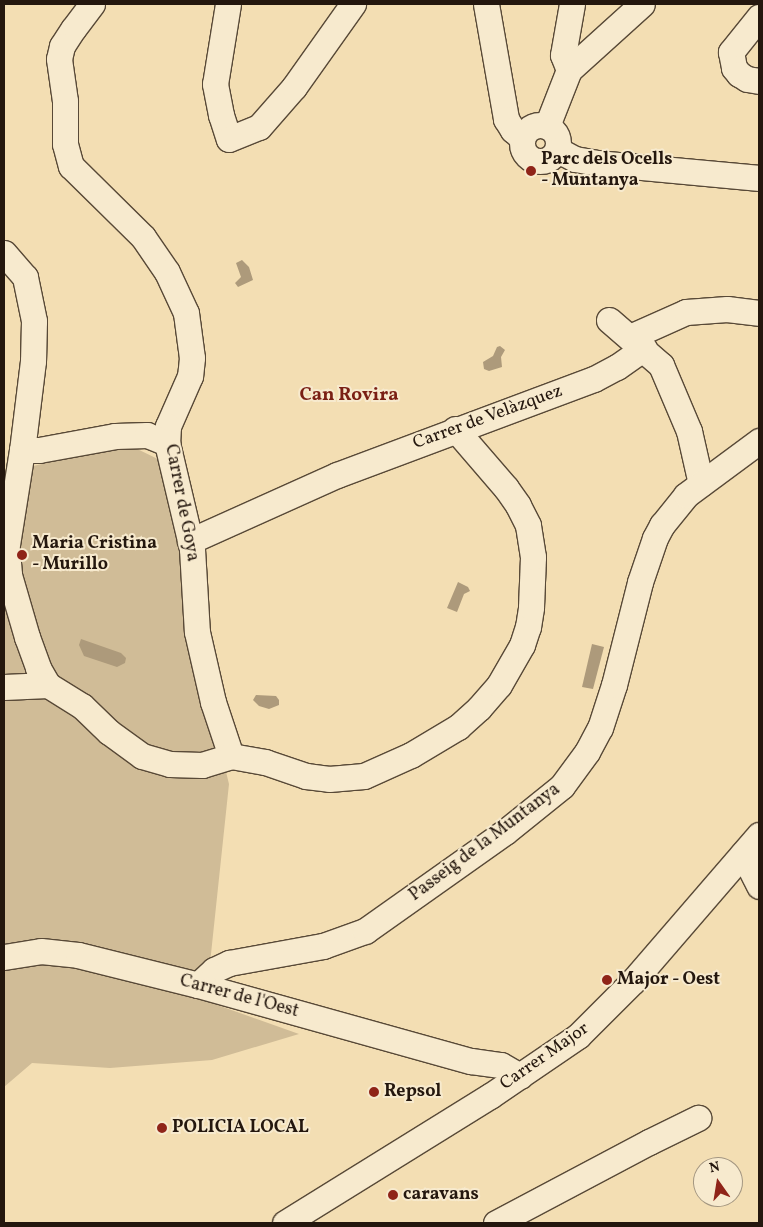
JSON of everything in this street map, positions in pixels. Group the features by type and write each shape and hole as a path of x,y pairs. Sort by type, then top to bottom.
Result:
{"street":[{"name":"Carrer de Goya","path":"92,4 62,46 59,59 65,101 65,144 71,166 143,237 167,272 186,313 192,358 190,376 168,426 167,443 190,541 195,575 197,632 213,702 231,756"},
{"path":"228,4 215,84 221,115 229,139 259,127 294,87 353,4"},
{"path":"486,4 506,118 513,130 522,138"},
{"path":"569,70 562,55 572,4"},
{"path":"546,126 569,70 642,4"},
{"path":"759,17 731,52 734,68 739,74 747,79 759,81"},
{"path":"546,126 557,135 558,150 554,156 546,160 537,161 525,152 522,138 525,131 532,127 546,126"},
{"path":"558,150 575,159 598,163 759,178"},
{"path":"4,253 25,277 34,321 33,361 22,450 5,558 9,575 24,629 38,668 48,684 82,706 110,732 142,756 170,764 202,765 231,756 265,762 306,776 329,779 364,776 411,755 458,727 499,685 513,663 528,627 533,578 532,543 528,525 518,505 476,450 455,429"},
{"name":"Carrer de Velàzquez","path":"190,541 337,475 455,429 594,379 617,367 637,342 686,312 727,309 759,314"},
{"path":"609,320 637,342 661,366 690,431 701,484"},
{"path":"22,450 40,450 115,436 148,435 167,443"},
{"name":"Passeig de la Muntanya","path":"198,985 214,970 229,963 323,946 365,930 505,832 562,786 587,752 600,728 614,685 640,582 655,538 669,514 686,495 759,441"},
{"path":"4,687 48,684"},
{"name":"Carrer Major","path":"284,1223 490,1096 590,1026 633,981 759,835"},
{"path":"743,854 759,886"},
{"name":"Carrer de l'Oest","path":"4,957 41,950 78,955 198,985 471,1061 501,1065 520,1076"},
{"path":"471,1061 490,1096"},
{"path":"496,1223 698,1118"}],"shaded area":[{"path":"242,260 249,267 253,280 238,287 235,283 241,277 236,263"},
{"path":"500,346 505,350 501,357 502,367 489,371 484,369 483,362 493,356 497,347"},
{"path":"129,445 166,463 190,539 190,626 229,784 206,1001 299,1034 212,1060 110,1068 32,1063 4,1087 4,608 33,466"},
{"path":"458,582 468,587 470,591 464,594 457,612 447,608"},
{"path":"81,639 121,653 126,658 125,663 117,667 84,656 79,645"},
{"path":"592,644 604,647 593,689 582,687"},
{"path":"256,695 276,696 279,700 279,705 269,709 259,706 253,700"}],"place":[{"name":"Parc dels Ocells - Muntanya","path":"531,171"},
{"name":"Maria Cristina - Murillo","path":"22,555"},
{"name":"Major - Oest","path":"607,980"},
{"name":"Repsol","path":"374,1092"},
{"name":"POLICIA LOCAL","path":"162,1128"},
{"name":"caravans","path":"393,1195"}],"district":[{"name":"Can Rovira","path":"349,396"}]}
